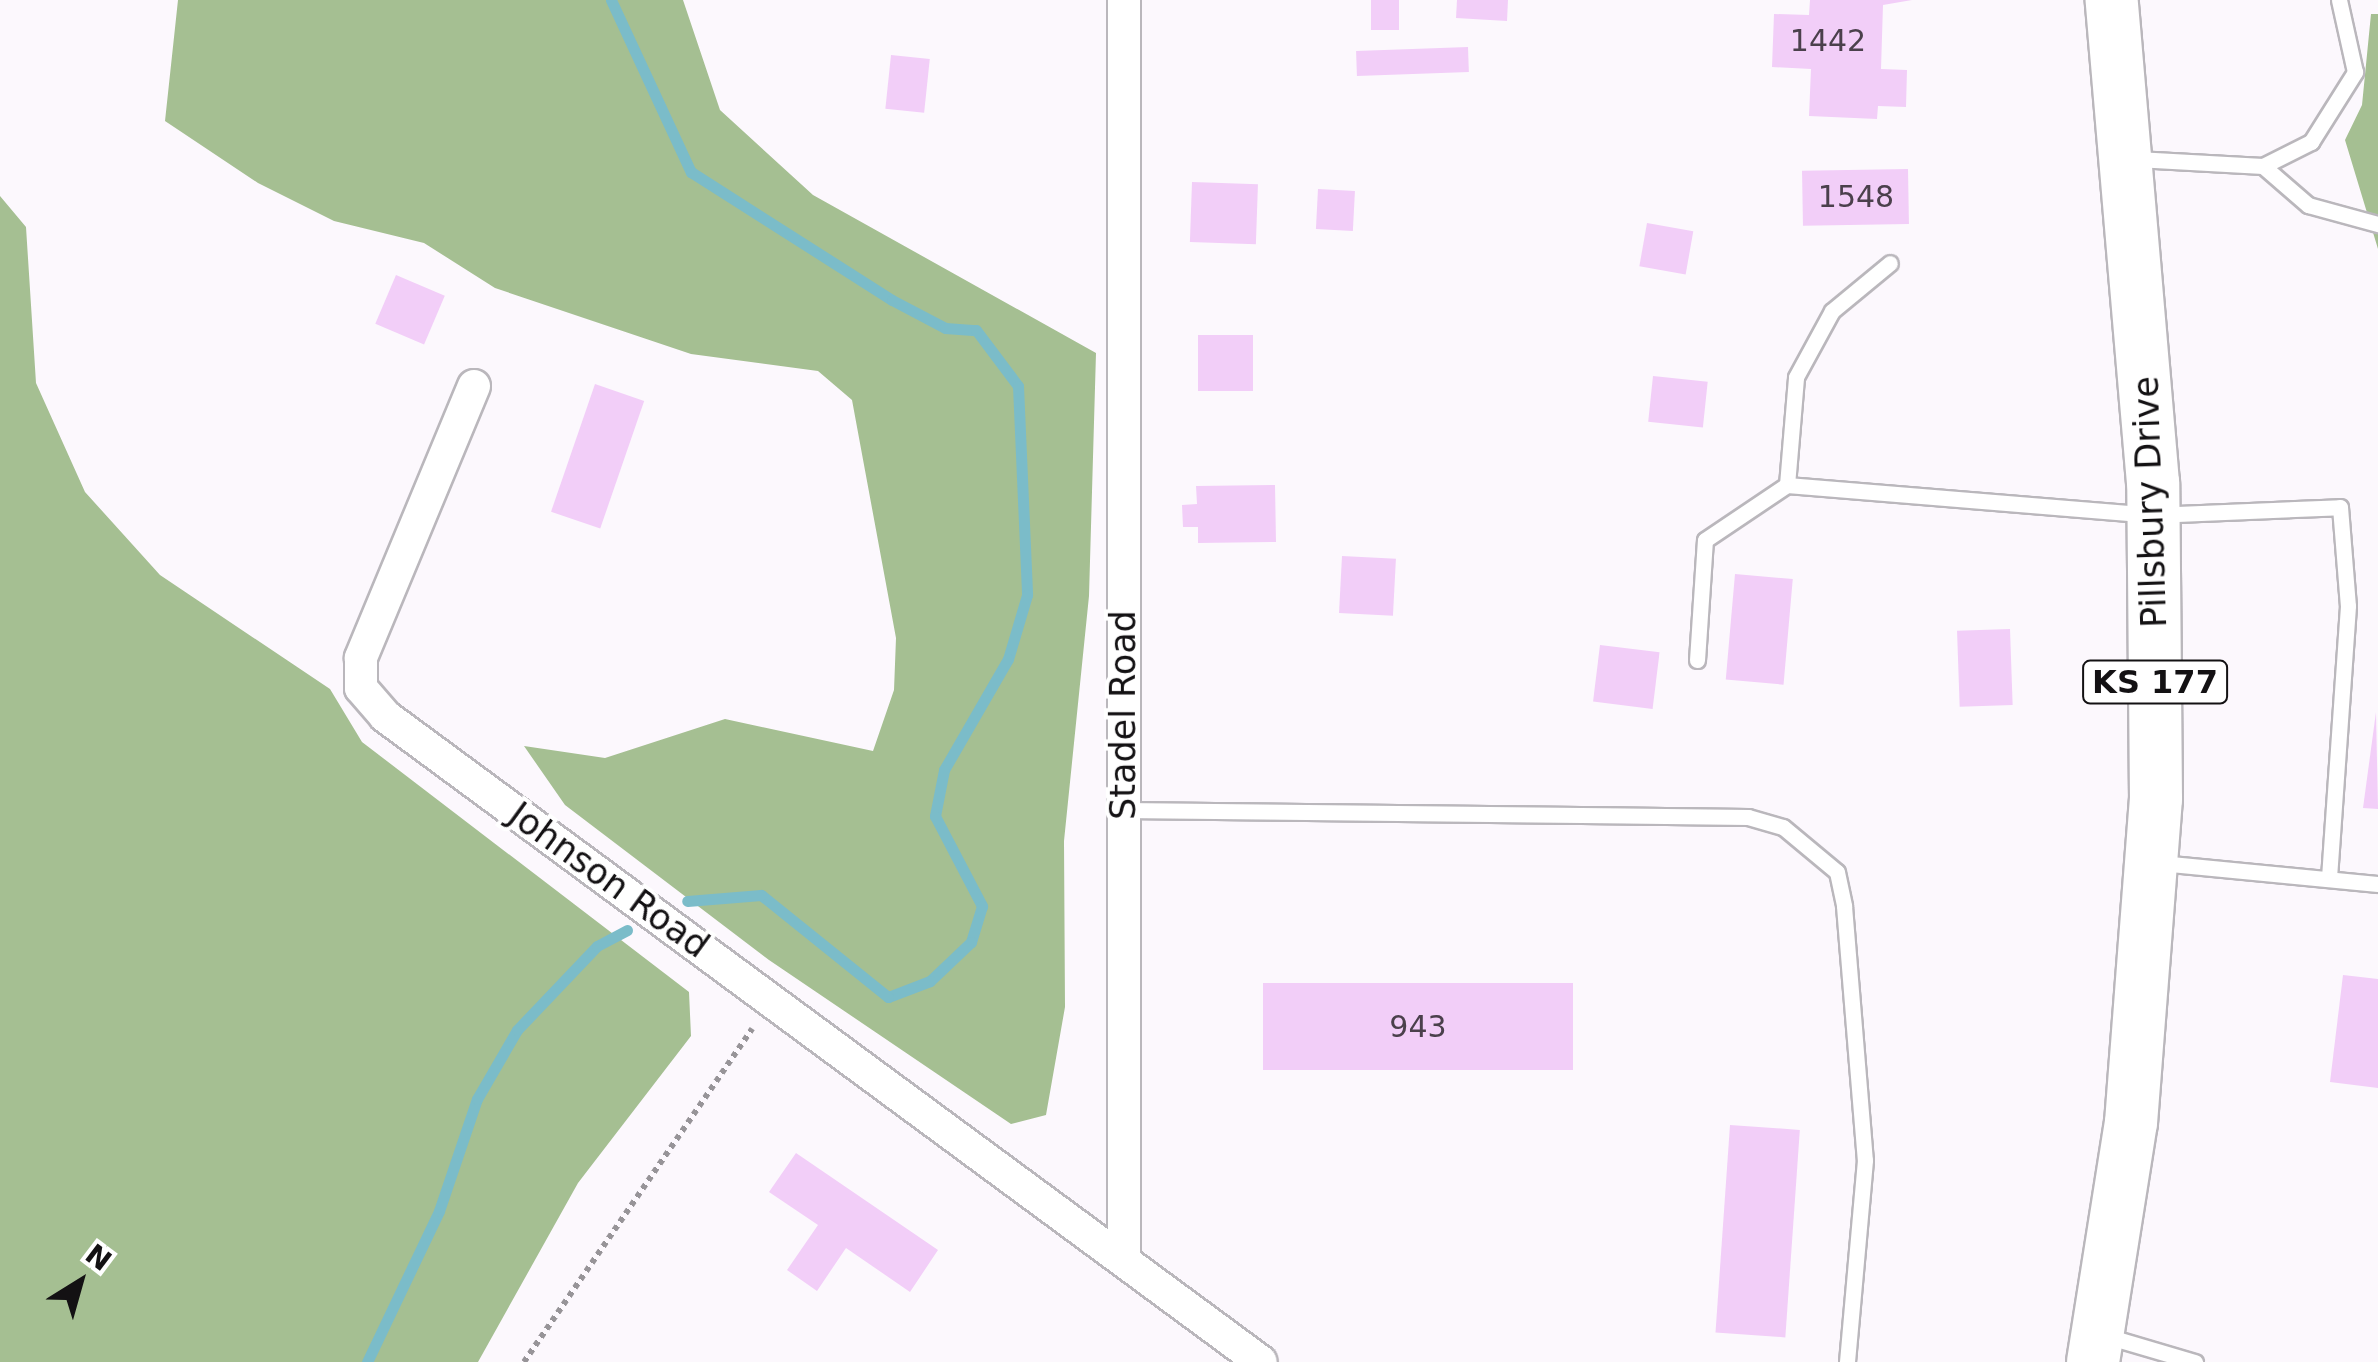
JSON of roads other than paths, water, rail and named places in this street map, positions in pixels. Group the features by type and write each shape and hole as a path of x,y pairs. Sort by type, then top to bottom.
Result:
{"highway":[{"name":"Pillsbury Drive","path":"2095,1348 2131,1123 2151,862 2153,515 2132,158 2112,0"}],"street":[{"name":"Stadel Road","path":"1124,0 1124,1258"},
{"name":"Johnson Road","path":"474,386 361,658 361,688 386,716 1124,1258"},
{"path":"1124,1258 1261,1362"}],"lane":[{"path":"2132,158 2263,166 2311,142 2355,72 2339,0"},
{"path":"2263,166 2308,205 2378,224"},
{"path":"1787,485 1796,376 1832,311 1890,262"},
{"path":"1697,660 1705,540 1787,485 2153,515 2340,507 2348,606 2329,877"},
{"path":"1123,810 1748,817 1783,827 1837,872 1844,906 1865,1160 1847,1362"},
{"path":"2151,862 2378,884"},
{"path":"2095,1348 2195,1362"}],"waterway":[{"path":"611,0 691,172 892,300 945,328 976,330 1018,386 1027,595 1008,659 944,770 935,816 982,906 971,942 930,981 888,997 761,895 687,901"},
{"path":"367,1362 439,1211 477,1099 517,1030 597,946 627,930"}]}
